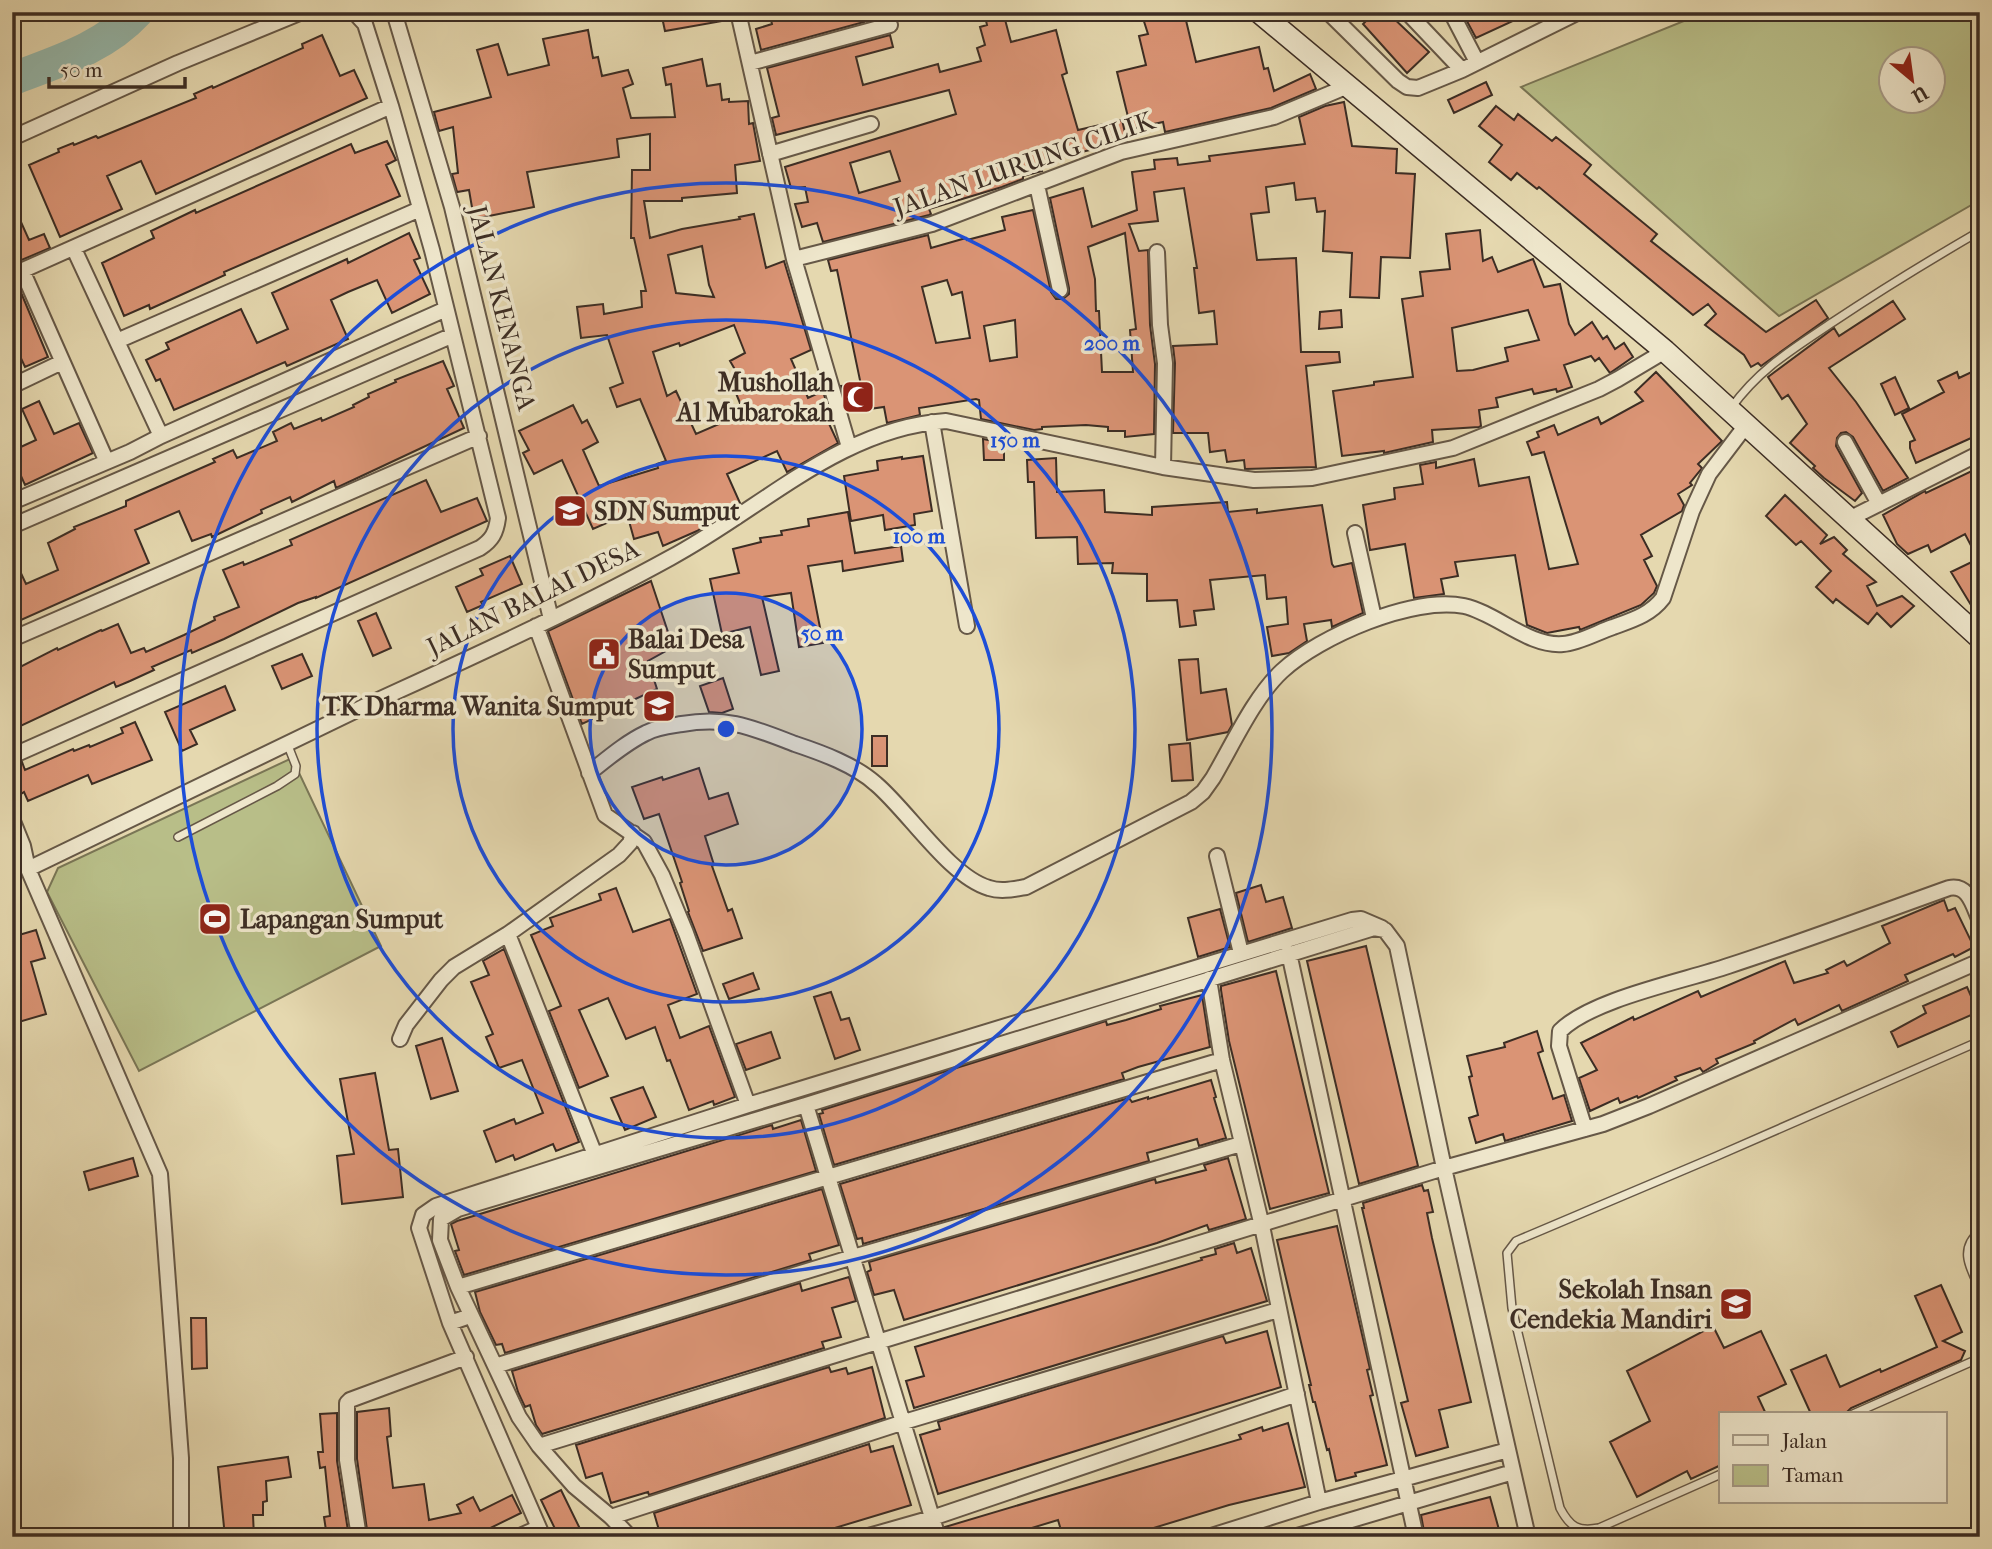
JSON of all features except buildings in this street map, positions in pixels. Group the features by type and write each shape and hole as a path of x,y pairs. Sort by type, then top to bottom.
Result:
{"main road":[{"path":"1259,12 1665,351 1980,638"}],"street":[{"path":"12,138 178,63 302,12"},
{"path":"12,755 480,548 491,541 496,531 498,518 479,436 420,209 365,24 354,12"},
{"name":"JALAN KENANGA","path":"394,12 453,208 551,619"},
{"path":"738,12 794,259 849,447"},
{"path":"1328,12 1398,81 1407,87 1418,88 1462,70 1561,16 1579,12"},
{"path":"1406,12 1462,70"},
{"path":"1451,12 1477,62"},
{"path":"750,63 890,25"},
{"name":"JALAN LURUNG CILIK","path":"794,259 932,224 1142,146 1274,117 1348,86"},
{"path":"106,460 62,362 17,272 74,249 391,106"},
{"path":"770,154 871,124"},
{"path":"1037,185 1060,290"},
{"path":"117,341 420,209"},
{"path":"74,249 160,436"},
{"path":"1157,252 1160,325 1166,363 1163,467"},
{"path":"12,502 130,452 160,436 446,309"},
{"path":"12,526 451,336"},
{"name":"JALAN BALAI DESA","path":"28,869 286,743 551,619 671,558 849,447 869,439 932,422 946,421 1163,467 1254,480 1301,479 1439,453 1599,389 1665,351"},
{"path":"12,386 62,362"},
{"path":"932,422 968,626"},
{"path":"589,773 632,740 657,728 702,720 744,724 818,752 873,781 891,797 932,845 974,882 990,889 1026,887 1191,802 1213,778 1267,688 1282,671 1300,656 1374,618 1430,605 1466,606 1549,644 1565,644 1639,618 1654,609 1663,598 1692,511 1709,474 1747,424"},
{"path":"12,639 479,436"},
{"path":"1845,442 1879,504"},
{"path":"130,452 143,470"},
{"path":"1849,519 1980,453"},
{"path":"1355,533 1374,618"},
{"path":"536,626 605,815 644,842 662,875 686,933 748,1105"},
{"path":"12,819 23,846 28,869 160,1174 181,1458 181,1537"},
{"path":"400,1040 406,1025 441,980 473,953 508,934 618,855 630,843 633,833"},
{"path":"1217,856 1241,953"},
{"path":"1585,1129 1559,1046 1560,1031 1567,1024 1611,1002 1729,966 1957,886 1963,888 1980,921"},
{"path":"518,1537 540,1532 450,1323 419,1228 423,1215 436,1206 748,1105 1241,953 1362,919 1385,930 1396,946 1528,1537"},
{"path":"630,1537 574,1486 539,1446 519,1417 458,1287 440,1240 441,1219 449,1213 582,1171 806,1105 1289,953 1374,928 1385,930"},
{"path":"508,934 594,1155"},
{"path":"1289,953 1416,1537"},
{"path":"539,1446 1444,1168 1585,1129 1649,1106 1980,961"},
{"path":"1209,979 1222,1060 1262,1226 1319,1502"},
{"path":"458,1287 1222,1060"},
{"path":"806,1105 938,1537"},
{"path":"495,1366 853,1257 1241,1144"},
{"path":"611,1517 904,1422 1278,1310"},
{"path":"450,1323 470,1316"},
{"path":"359,1537 347,1461 347,1403 466,1357"},
{"path":"865,1537 932,1518 1297,1394"},
{"path":"1208,1537 1319,1502 1508,1450"},
{"path":"1294,1537 1513,1472"}],"lane":[{"path":"1730,409 1755,377 1782,357 1888,285 1980,231"},
{"path":"178,837 295,774 296,766 286,743"},
{"path":"1719,1475 1599,1528 1577,1529 1567,1521 1560,1508 1512,1308 1507,1253 1516,1241 1980,1041"},
{"path":"1980,1231 1968,1244 1966,1254 1980,1289"},
{"path":"1858,1412 1980,1358"}],"green space":[{"path":"1706,12 1980,12 1980,200 1779,316 1521,87"},
{"name":"Lapangan Sumput","path":"292,758 381,946 139,1071 47,892 58,868"}],"waterway":[{"path":"12,79 95,45 124,25 137,12"}],"place":[{"name":"Mushollah Al Mubarokah","path":"858,397"},
{"name":"SDN Sumput","path":"570,511"},
{"name":"Balai Desa Sumput","path":"604,654"},
{"name":"TK Dharma Wanita Sumput","path":"659,706"},
{"name":"Lapangan Sumput","path":"215,919"},
{"name":"Sekolah Insan Cendekia Mandiri","path":"1736,1304"}]}
